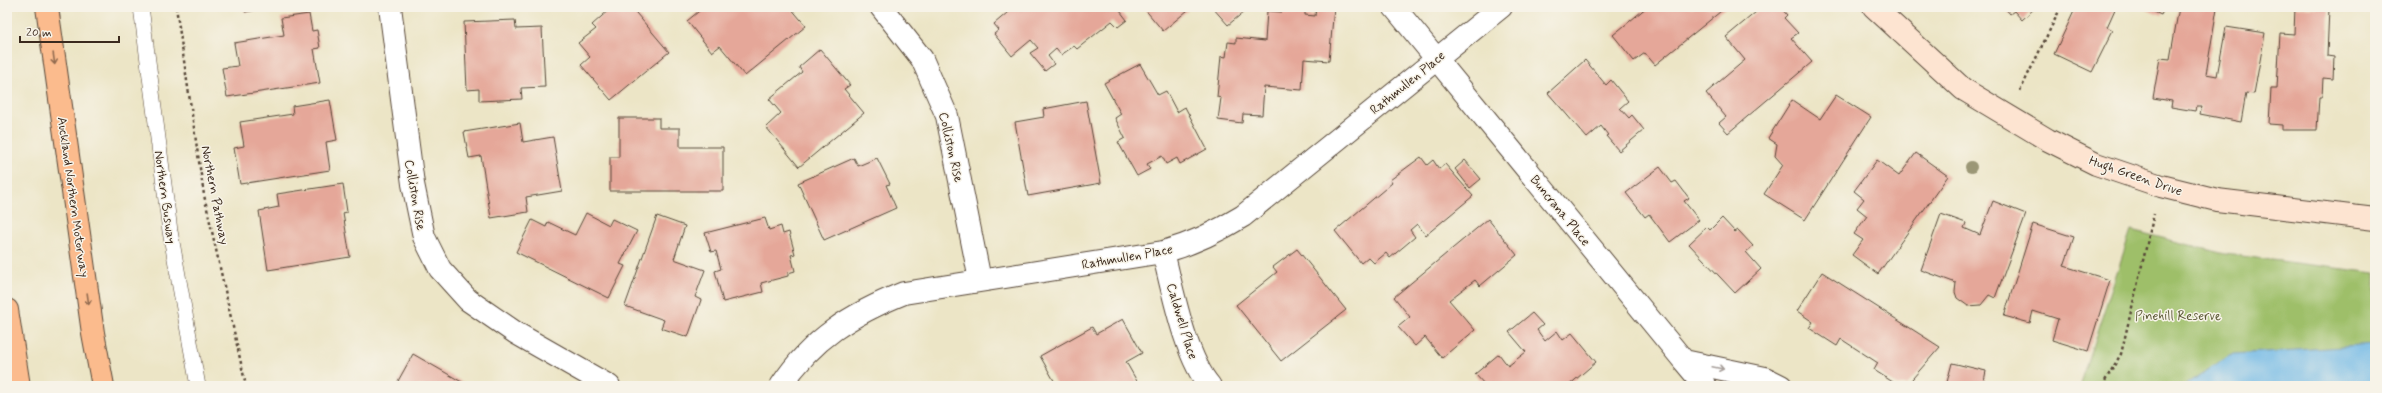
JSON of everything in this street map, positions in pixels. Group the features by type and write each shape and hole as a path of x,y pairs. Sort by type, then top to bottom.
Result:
{"highway":[{"name":"Auckland Northern Motorway","path":"47,7 93,333 103,386"},
{"path":"7,310 19,386"}],"main road":[{"name":"Hugh Green Drive","path":"1874,7 1963,89 2008,117 2096,164 2161,186 2224,201 2375,219"}],"street":[{"name":"Colliston Rise","path":"390,7 413,184 424,237 440,269 468,300 516,333 610,386"},
{"name":"Colliston Rise","path":"881,7 922,59 947,116 980,280"},
{"name":"Buncrana Place","path":"1394,7 1438,58 1705,386"},
{"name":"Rathmullen Place","path":"781,386 813,347 840,324 869,307 904,293 1162,252 1192,243 1220,230 1243,216 1501,7"},
{"name":"Caldwell Place","path":"1162,252 1186,338 1201,375 1210,386"},
{"path":"1684,361 1765,378 1781,386"}],"lane":[{"name":"Northern Busway","path":"141,7 170,231 198,386"}],"path":[{"name":"Northern Pathway","path":"176,7 204,195 246,386"},
{"path":"2008,117 2061,7"},
{"path":"2102,386 2121,354 2161,186"}],"green space":[{"name":"Pinehill Reserve","path":"2131,230 2225,254 2375,273 2375,386 2079,386"}],"water":[{"path":"2375,345 2375,386 2184,386 2232,354"}],"building":[{"path":"244,7 269,7 269,8 245,12"},
{"path":"622,7 631,7 669,52 611,100 581,65 590,57 578,43 596,29 592,25 611,8 615,13"},
{"path":"704,7 790,7 806,26 745,76 720,46 712,52 687,21"},
{"path":"1014,7 1020,7 1022,10 1026,7 1048,7 1050,9 1053,7 1117,7 1127,20 1118,27 1112,21 1077,49 1074,46 1061,55 1056,49 1048,56 1054,64 1045,71 1030,53 1038,48 1031,40 1012,56 994,34 999,30 994,24"},
{"path":"1143,7 1186,7 1188,10 1163,31"},
{"path":"1212,7 1250,7 1228,25"},
{"path":"1282,7 1305,7 1305,15 1315,16 1316,7 1334,7 1329,61 1304,59 1302,90 1264,87 1262,115 1243,114 1242,123 1218,120 1221,98 1217,97 1221,56 1226,57 1228,42 1236,43 1236,38 1265,41 1267,11 1282,12"},
{"path":"1647,7 1726,7 1655,65 1645,53 1634,61 1613,35"},
{"path":"1762,7 1780,7 1787,15 1784,18 1798,33 1791,38 1812,62 1728,133 1719,123 1726,117 1706,93 1745,60 1726,37"},
{"path":"2004,7 2036,7 2022,20 2014,11 2010,14"},
{"path":"2076,7 2116,7 2107,27 2113,30 2092,72 2054,54"},
{"path":"2143,7 2165,7 2161,15"},
{"path":"2179,7 2217,8 2206,74 2217,76 2226,27 2265,33 2254,94 2246,93 2241,122 2200,114 2202,107 2196,107 2195,111 2171,107 2172,101 2153,98 2160,58 2170,59"},
{"path":"2295,7 2329,8 2327,56 2334,57 2333,79 2323,78 2322,97 2319,97 2317,130 2282,130 2282,125 2269,124 2271,88 2277,88 2280,33 2294,34"},
{"path":"309,14 312,31 317,30 320,48 314,49 320,83 227,97 222,68 238,66 234,43 284,35 281,18"},
{"path":"515,20 516,29 542,28 545,87 521,88 522,99 479,101 479,89 467,90 464,22"},
{"path":"820,49 850,85 844,89 864,113 799,167 766,127 781,113 769,99 802,72 799,67"},
{"path":"1585,60 1606,85 1611,80 1628,101 1620,108 1629,118 1632,115 1644,130 1619,151 1606,136 1608,135 1601,126 1587,138 1548,93"},
{"path":"1140,64 1158,95 1166,91 1177,112 1185,107 1207,149 1180,164 1177,158 1166,164 1162,156 1147,164 1150,169 1137,176 1118,142 1125,138 1115,118 1121,114 1104,83"},
{"path":"1836,95 1871,117 1805,220 1764,194 1783,165 1775,156 1777,144 1768,138 1792,100 1820,119"},
{"path":"330,100 337,140 326,142 330,170 240,184 234,148 244,146 240,122 293,114 292,106"},
{"path":"1086,101 1101,183 1028,196 1015,122 1044,117 1043,109"},
{"path":"619,118 659,118 659,128 680,128 680,147 723,147 723,191 610,191 610,157 619,157"},
{"path":"520,123 523,142 553,137 562,191 526,197 528,212 491,218 481,156 469,158 464,132"},
{"path":"1916,153 1948,176 1878,274 1852,255 1863,240 1854,234 1867,216 1857,208 1864,199 1854,191 1877,160 1899,176"},
{"path":"1421,157 1427,165 1433,160 1439,169 1445,164 1473,196 1426,235 1417,224 1410,230 1415,237 1390,258 1386,253 1374,263 1368,257 1361,263 1335,231 1392,183 1390,180"},
{"path":"854,158 858,166 877,158 890,184 886,185 896,208 824,240 798,183"},
{"path":"1465,160 1481,179 1470,188 1455,169"},
{"path":"1660,167 1672,183 1676,181 1689,198 1684,201 1699,220 1670,242 1649,214 1645,217 1626,193"},
{"path":"343,184 347,212 343,213 350,257 268,270 259,211 279,207 277,194"},
{"path":"1993,201 2026,214 1995,298 1989,295 1981,305 1968,306 1957,298 1955,292 1956,283 1921,270 1941,214 1966,223 1964,228 1980,235"},
{"path":"586,213 609,225 612,219 637,231 620,264 625,266 609,298 516,252 532,220 546,227 548,222 575,235"},
{"path":"657,216 685,226 674,259 705,270 695,297 701,300 688,337 661,328 664,320 625,306"},
{"path":"765,218 769,230 781,226 783,234 789,232 795,254 791,255 795,271 788,273 788,276 761,283 763,292 723,302 715,271 721,269 716,251 711,252 705,233"},
{"path":"1722,218 1735,232 1738,230 1753,246 1746,252 1761,269 1735,293 1689,244 1707,227 1710,230"},
{"path":"1488,219 1517,255 1480,286 1475,280 1449,300 1475,330 1442,358 1425,337 1415,346 1398,327 1410,317 1394,297"},
{"path":"2033,224 2074,237 2064,266 2110,280 2088,351 2052,340 2058,319 2033,311 2030,323 2004,316"},
{"path":"1297,249 1346,310 1281,361 1236,305 1277,272 1273,267"},
{"path":"1822,272 1940,347 1906,386 1899,386 1874,370 1878,363 1841,339 1837,346 1809,328 1813,322 1797,311"},
{"path":"1532,313 1543,325 1537,330 1545,341 1557,331 1563,340 1572,333 1596,362 1568,386 1486,386 1475,374 1499,354 1508,366 1526,352 1509,332"},
{"path":"1123,319 1142,353 1126,362 1138,383 1132,386 1057,386 1040,356 1092,327 1096,334"},
{"path":"413,354 467,385 402,386 398,381"},
{"path":"1952,363 1986,371 1983,386 1946,386"}]}
